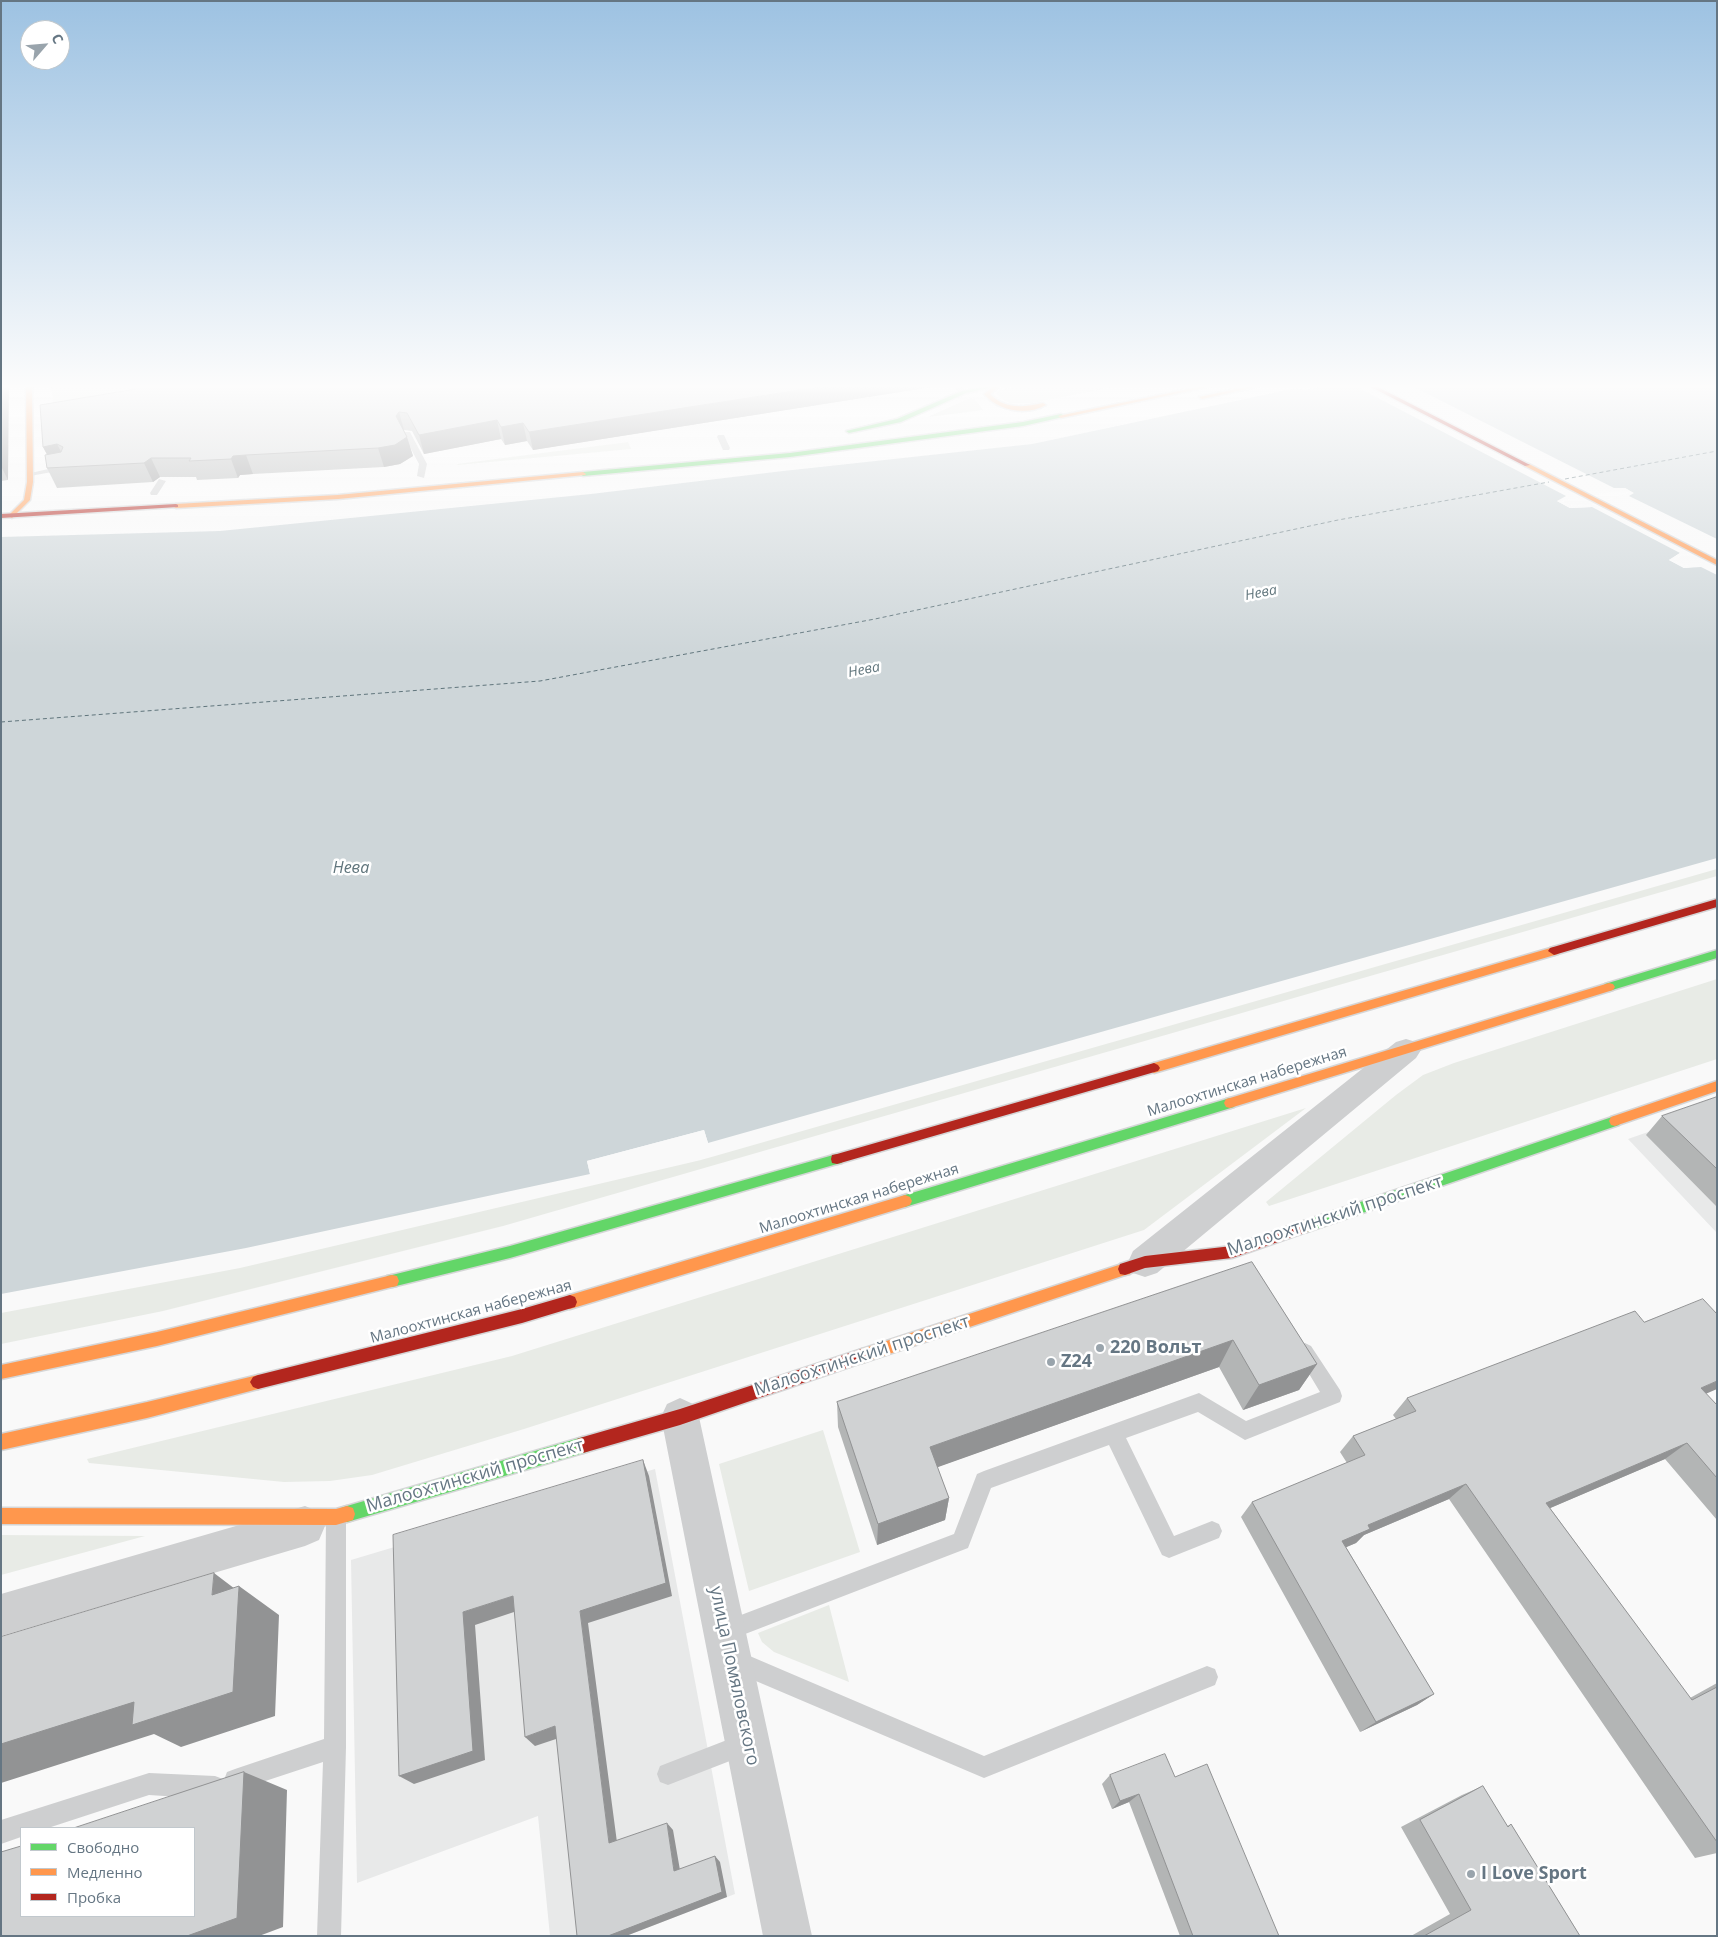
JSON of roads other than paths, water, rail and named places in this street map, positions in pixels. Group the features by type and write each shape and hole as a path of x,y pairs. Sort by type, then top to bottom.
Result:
{"main road":[{"path":"30,474 32,499"},
{"path":"7,516 338,497 575,474"},
{"path":"1544,474 1717,563"},
{"path":"1568,474 1717,550"},
{"path":"10,499 32,499"},
{"path":"7,516 32,499"},
{"path":"1,1372 157,1339 510,1252 1364,1008 1717,902"},
{"name":"Малоохтинская набережная","path":"1,1442 147,1410 522,1316 1406,1050 1717,954"},
{"name":"Малоохтинский проспект","path":"336,1517 680,1416 1145,1262 1232,1252 1717,1086"},
{"path":"1,1516 336,1517"}],"street":[{"path":"1145,1262 1406,1050"},
{"name":"улица Помяловского","path":"680,1416 788,1936"},
{"name":"Малоохтинский проспект","path":"1,1615 336,1517"}],"lane":[{"path":"727,1645 962,1541 984,1481 1200,1402 1245,1431 1334,1396 1293,1333"},
{"path":"1113,1433 1169,1548 1212,1531"},
{"path":"329,1936 335,1747 336,1517"},
{"path":"727,1645 984,1767 1207,1677"},
{"path":"668,1774 748,1743"},
{"path":"1,1832 149,1784 210,1788 335,1747"}],"water":[{"name":"Нева","path":"755,474 1717,474 1717,547 1680,553 1669,560 1684,568 1717,564 1717,858 708,1143 704,1130 587,1161 590,1174 246,1248 1,1294 1,537 220,531 591,494","holes":["1625,488 1633,493 1592,507 1570,508 1557,501"]}],"place":[{"name":"220 Вольт","path":"1100,1348"},
{"name":"Z24","path":"1051,1362"},
{"name":"I Love Sport","path":"1471,1874"}]}
